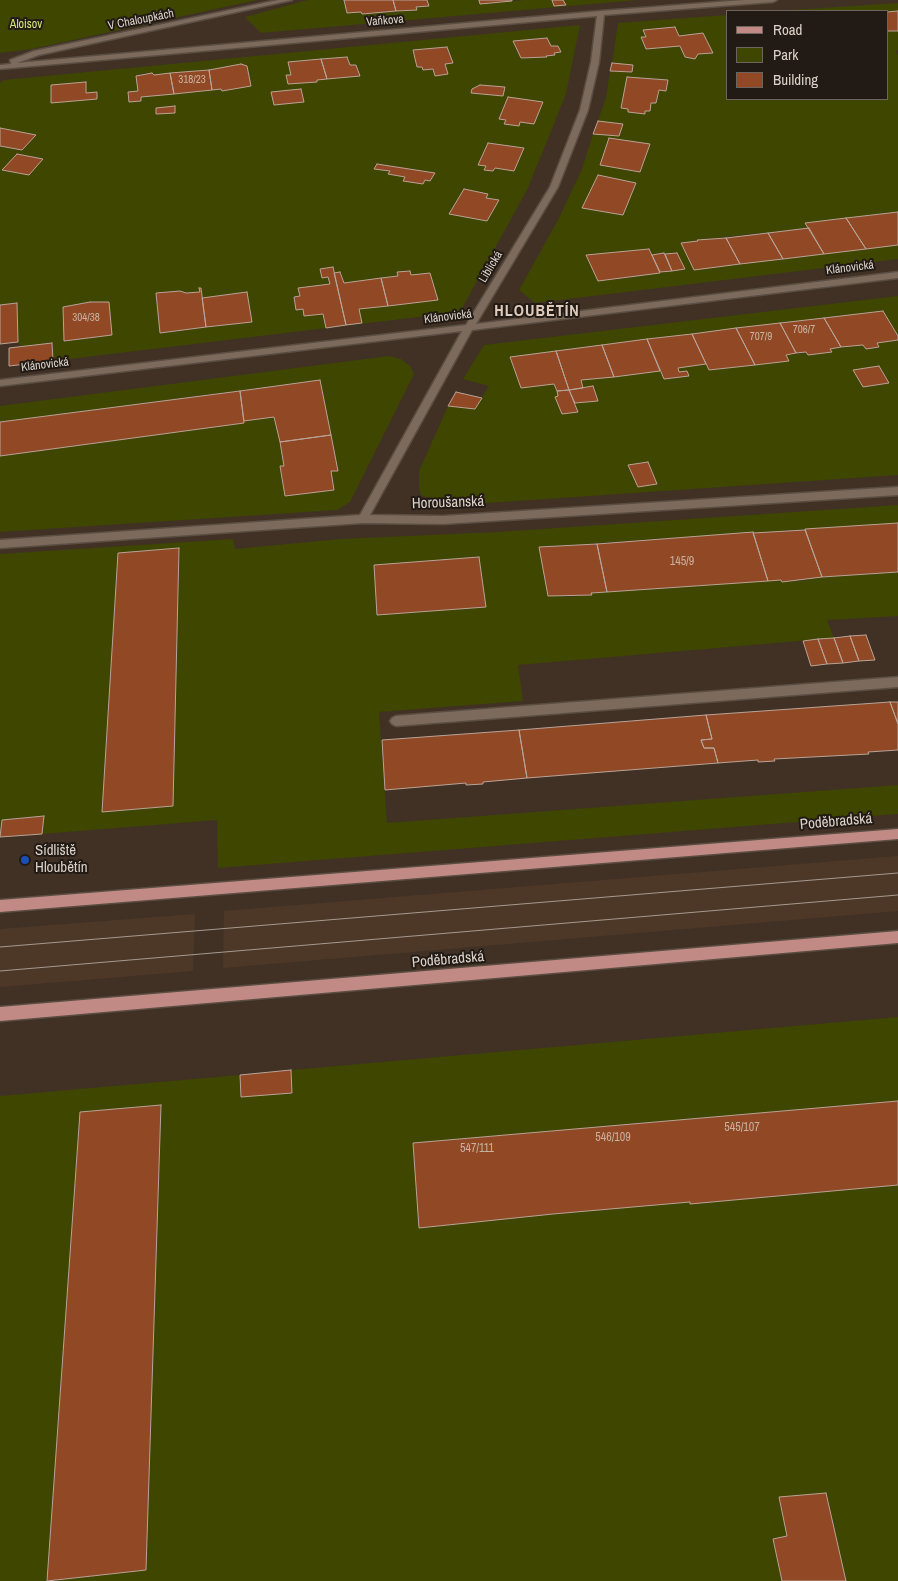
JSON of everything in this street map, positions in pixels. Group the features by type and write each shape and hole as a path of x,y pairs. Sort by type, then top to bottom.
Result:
{"main road":[{"name":"Poděbradská","path":"0,906 898,834"},
{"name":"Poděbradská","path":"0,1014 898,937"}],"street":[{"name":"V Chaloupkách","path":"0,67 37,53 288,0"},
{"name":"Vaňkova","path":"0,67 601,13 773,0"},
{"name":"Liblická","path":"363,519 469,327 554,187 584,110 595,62 601,13"},
{"name":"Klánovická","path":"0,383 898,275"},
{"name":"Horoušanská","path":"0,544 363,519 443,520 898,491"},
{"path":"396,720 898,682"}],"shaded area":[{"path":"898,856 898,911 223,968 224,911"},
{"path":"195,914 193,971 0,987 0,929"}],"green space":[{"name":"Aloisov","path":"0,0 257,0 32,49 0,53"},
{"path":"308,0 344,0 347,13 361,12 362,14 416,10 416,7 429,6 427,0 479,0 481,4 524,0 552,0 555,6 565,5 563,0 638,0 261,33 245,17"},
{"path":"898,3 898,11 888,12 888,10 793,10"},
{"path":"726,15 726,100 888,100 888,31 898,31 898,50 896,51 898,55 898,212 806,223 809,228 682,243 694,269 898,245 898,259 535,303 519,290 558,220 582,169 593,134 619,136 623,124 598,121 606,97 610,71 632,72 633,65 612,63 618,23","holes":["675,27 679,36 703,33 713,52 698,54 695,58 685,57 680,46 646,49 641,38 646,37 644,30","627,77 668,81 666,91 659,90 656,103 651,103 650,111 645,111 644,114 628,112 628,109 621,108","650,144 640,172 601,165","598,175 636,183 623,215 583,208","649,249 652,255 677,253 685,269 612,280 589,261 587,256"]},
{"path":"580,25 566,94 528,188 460,312 53,361 52,343 21,347 18,342 17,303 0,305 0,146 22,150 36,135 0,128 0,83 4,80","holes":["547,38 551,46 558,46 560,52 547,57 521,58 513,41","447,47 453,63 445,64 447,74 435,76 433,69 423,70 421,67 417,67 413,50","347,57 350,65 357,65 360,76 317,80 317,82 288,83 286,75 291,75 289,62","241,64 250,86 222,91 221,89 141,97 141,101 129,102 128,93 138,91 136,77 140,74 152,73 154,75 228,68 229,66","85,82 86,93 51,103 51,85","480,85 505,87 503,96 471,93 472,89","508,98 542,102 534,123 504,124 506,120 499,119","488,143 524,148 519,160 495,168 493,171 484,170 486,166 478,165","378,164 434,173 430,181 425,180 423,184 404,181 405,177 389,174 390,171 375,169","464,189 488,194 486,198 499,200 487,221 450,214","332,267 334,273 341,272 344,283 398,276 397,272 410,271 411,275 430,273 438,300 359,309 362,323 326,328 323,314 304,316 303,309 296,309 294,297 300,296 299,288 330,284 328,277 322,277 320,269","199,288 202,298 247,292 252,322 160,333 156,293 180,291 186,293 200,292","109,302 112,335 64,341 63,308 79,306 79,304"]},
{"path":"898,296 898,336 883,311 510,357 521,388 554,384 562,414 578,412 575,403 598,400 593,387 583,388 581,380 660,371 664,379 689,376 687,371 679,372 678,368 706,364 709,370 789,361 786,355 831,351 830,349 863,345 866,349 879,348 877,343 898,340 898,475 458,505 440,502 421,495 419,471 448,406 475,409 489,386 463,379 484,345","holes":["879,366 889,383 863,387 854,370","648,462 657,484 638,486 628,466"]},
{"path":"389,356 401,359 410,366 414,374 350,502 337,510 0,532 0,456 244,423 244,421 274,417 284,466 280,467 285,496 334,490 331,471 338,470 320,380 0,422 0,406"},
{"path":"898,505 898,523 540,547 565,597 592,595 591,593 781,580 782,582 809,580 809,578 898,572 898,616 827,620 834,638 518,665 523,701 379,712 387,823 898,785 898,814 218,868 217,820 42,834 44,816 2,820 0,831 0,554 233,539 235,549 340,539 497,532","holes":["179,548 173,806 102,812 118,553","478,557 486,607 377,615 374,565"]},
{"path":"898,1017 898,1101 413,1143 419,1228 553,1214 690,1202 691,1204 898,1185 898,1581 846,1581 826,1493 779,1498 787,1536 773,1539 782,1581 50,1581 145,1570 160,1105 80,1112 47,1581 0,1581 0,1096 240,1075 241,1097 291,1070"}],"building":[{"path":"344,0 393,0 396,11 362,14 361,12 347,13"},
{"path":"393,0 427,0 429,6 416,7 417,10 396,11"},
{"path":"479,0 512,0 512,1 480,4"},
{"path":"552,0 563,0 566,5 554,6"},
{"path":"898,11 898,31 888,31 888,12"},
{"path":"675,27 679,36 703,33 713,53 698,54 695,59 685,57 680,46 646,49 641,37 646,37 643,30"},
{"path":"547,38 551,46 558,46 561,52 547,57 521,58 513,41"},
{"path":"447,47 453,63 445,64 448,74 435,76 433,69 423,70 422,67 417,67 413,50"},
{"path":"347,57 350,65 356,65 360,76 327,79 321,59"},
{"path":"321,59 327,79 317,80 317,82 288,84 286,75 291,75 288,62"},
{"path":"612,63 633,65 632,72 610,71"},
{"path":"241,64 247,66 251,86 222,91 221,89 212,90 209,70"},
{"path":"209,70 212,90 174,94 170,73"},
{"path":"152,73 154,75 170,73 174,94 141,97 141,101 129,102 128,92 138,91 136,76"},
{"path":"627,77 668,80 666,91 659,90 656,103 651,103 650,111 645,111 645,114 628,112 628,109 621,108"},
{"path":"86,82 86,93 97,92 97,99 51,103 51,85"},
{"path":"480,85 505,87 503,96 471,93 472,89"},
{"path":"301,89 304,102 274,105 271,92"},
{"path":"508,97 543,102 534,124 520,122 519,126 504,124 506,120 499,119"},
{"path":"175,106 175,113 156,114 156,108"},
{"path":"598,121 623,124 619,136 593,134"},
{"path":"0,128 36,135 22,150 0,146"},
{"path":"609,138 650,144 640,172 600,165"},
{"path":"488,143 524,148 514,171 495,168 493,171 484,170 486,166 478,165"},
{"path":"17,154 43,159 29,175 2,170"},
{"path":"377,164 435,173 430,181 425,180 423,184 403,181 405,177 388,174 390,171 374,169"},
{"path":"598,175 636,183 623,215 582,208"},
{"path":"464,189 488,194 486,198 499,200 487,221 449,214"},
{"path":"898,212 898,245 866,249 846,218"},
{"path":"846,218 866,249 824,254 805,223"},
{"path":"809,228 824,254 783,259 768,233"},
{"path":"768,233 783,259 740,264 726,238"},
{"path":"726,238 740,264 694,270 681,243 697,240"},
{"path":"649,249 660,273 598,281 586,255"},
{"path":"664,253 672,271 660,272 652,255"},
{"path":"677,253 685,269 672,271 665,254"},
{"path":"333,267 346,325 326,328 323,314 304,316 303,309 296,310 294,297 300,296 298,288 330,284 328,277 322,278 320,269"},
{"path":"410,271 411,275 430,273 438,300 388,306 381,278 398,276 397,272"},
{"path":"340,272 344,283 381,278 388,306 359,309 362,323 346,325 334,273"},
{"path":"199,288 201,288 206,327 160,333 156,293 200,292"},
{"path":"247,292 252,322 206,327 202,298"},
{"path":"90,302 109,302 112,335 64,341 63,307"},
{"path":"17,303 18,342 0,344 0,305"},
{"path":"883,311 898,336 898,340 877,343 879,347 866,349 863,345 841,347 824,318"},
{"path":"824,318 841,347 830,349 832,352 808,355 806,352 796,353 780,323"},
{"path":"780,323 796,353 786,355 789,361 755,365 736,328"},
{"path":"736,328 755,365 709,370 692,334"},
{"path":"692,334 706,364 678,368 679,372 687,371 689,376 664,379 647,339"},
{"path":"647,339 660,371 614,377 602,345"},
{"path":"52,343 53,361 9,366 9,348"},
{"path":"602,345 614,377 581,380 583,388 569,390 556,351"},
{"path":"556,351 569,390 557,391 554,384 521,388 510,357"},
{"path":"879,366 889,383 863,387 853,370"},
{"path":"320,380 331,435 280,442 274,417 244,421 240,391"},
{"path":"593,386 598,401 575,403 569,390"},
{"path":"569,390 578,412 562,414 555,397 558,396 557,391"},
{"path":"240,391 244,423 0,456 0,422"},
{"path":"456,392 482,398 475,409 448,406"},
{"path":"331,435 338,471 331,471 334,490 285,496 280,466 284,466 280,442"},
{"path":"648,462 657,484 638,487 628,465"},
{"path":"898,523 898,572 822,577 805,529"},
{"path":"805,530 822,577 782,582 781,580 768,581 753,533"},
{"path":"753,532 768,581 607,592 597,544"},
{"path":"597,544 607,592 591,593 592,595 548,596 539,547"},
{"path":"179,548 173,806 102,812 118,553"},
{"path":"479,557 486,607 377,615 374,565"},
{"path":"866,635 875,660 859,661 850,636"},
{"path":"850,636 859,661 843,663 834,638"},
{"path":"834,638 843,663 827,664 818,639"},
{"path":"818,639 827,664 811,666 803,641"},
{"path":"890,702 898,724 898,750 868,752 869,754 774,759 775,761 758,762 758,760 718,763 714,748 704,748 701,740 712,739 706,715"},
{"path":"890,702 898,702 898,724"},
{"path":"706,715 712,739 701,740 704,748 714,748 718,763 527,778 519,730"},
{"path":"519,730 527,778 483,782 483,784 466,785 466,783 385,790 382,740"},
{"path":"44,816 42,834 0,837 2,820"},
{"path":"291,1070 292,1093 241,1097 240,1075"},
{"path":"898,1101 898,1185 690,1204 690,1202 553,1214 419,1228 413,1143"},
{"path":"161,1105 146,1570 47,1581 80,1112"},
{"path":"826,1493 846,1581 782,1581 773,1539 787,1536 779,1497"}],"tram line":[{"path":"0,947 898,873"},
{"path":"0,971 898,895"}],"place":[{"name":"Sídliště Hloubětín","path":"25,860"}],"district":[{"name":"HLOUBĚTÍN","path":"537,312"}]}
